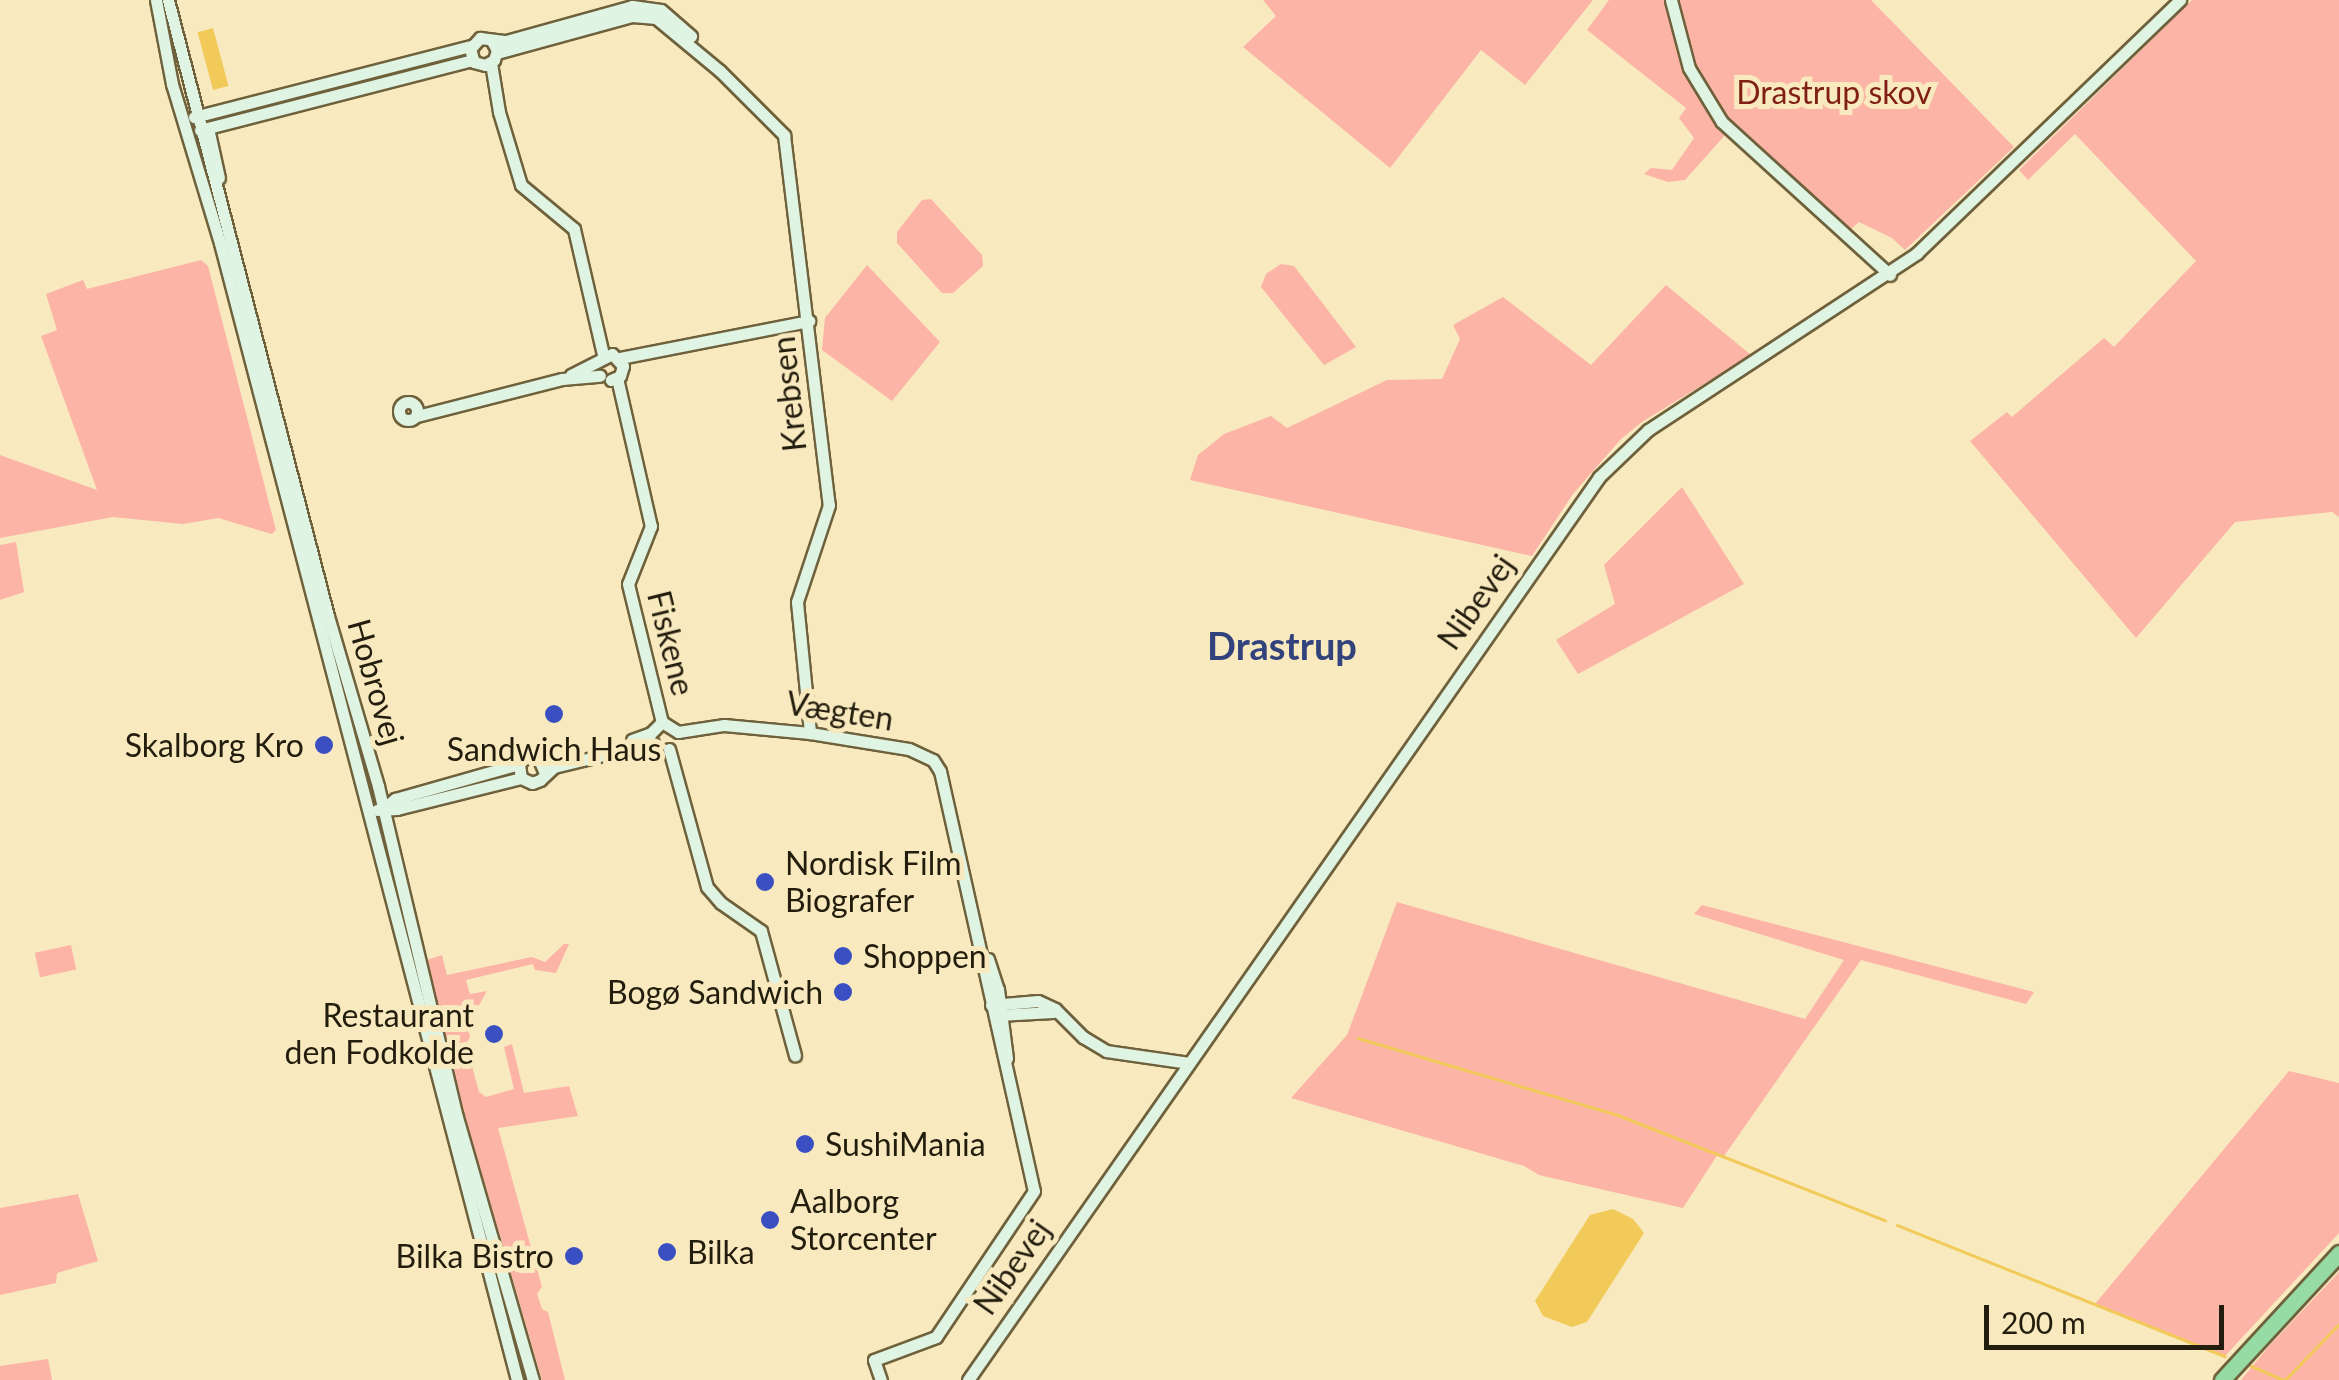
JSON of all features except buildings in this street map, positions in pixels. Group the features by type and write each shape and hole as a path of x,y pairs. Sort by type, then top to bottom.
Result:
{"highway":[{"path":"2222,1380 2339,1253"}],"street":[{"name":"Hobrovej","path":"168,0 368,812 517,1380"},
{"path":"1671,0 1689,68 1722,122 1890,274"},
{"name":"Nibevej","path":"968,1380 1600,476 1643,434 1683,406 1890,274 2180,0"},
{"path":"157,6 196,124 471,46 480,38 487,56"},
{"name":"Krebsen","path":"196,124 487,56 506,42 632,6 648,7 674,19 784,135 830,504 797,602 810,732"},
{"name":"Fiskene","path":"471,46 487,56 520,184 574,229 651,526 628,584 662,722"},
{"name":"Hobrovej","path":"196,124 383,809 457,1117 532,1380"},
{"path":"417,412 452,408 762,327 809,322"},
{"path":"520,771 536,782 554,767 652,738 662,722 678,732 678,740 669,749"},
{"name":"Vægten","path":"678,732 739,726 810,732 923,753 940,770 1034,1183 1031,1200 936,1337 874,1360 881,1380"},
{"path":"368,812 465,794 520,771 530,755 542,759 652,738 669,749 707,887 721,903 761,931 795,1055"},
{"path":"542,759 545,774"},
{"path":"997,1009 1038,1000 1106,1051 1189,1063"}],"green space":[{"path":"1263,0 1593,0 1525,85 1481,50 1390,168 1243,47 1276,16"},
{"name":"Drastrup skov","path":"1609,0 1871,0 2014,147 1905,250 1892,238 1859,222 1849,231 1734,125 1685,180 1668,182 1644,174 1651,168 1672,170 1694,138 1679,118 1686,108 1587,30"},
{"path":"2192,0 2339,0 2339,517 2332,512 2235,522 2136,638 1970,441 2007,412 2012,417 2104,338 2114,347 2196,261 2075,134 2028,180 2019,170"},
{"path":"931,199 982,255 983,266 953,293 942,293 897,243 897,232 922,200"},
{"path":"201,260 208,266 276,530 272,534 218,518 183,524 113,517 0,538 0,455 97,490 41,336 57,330 46,294 83,280 87,289"},
{"path":"1281,264 1294,266 1356,347 1324,365 1261,287 1266,274"},
{"path":"867,265 940,342 892,401 822,350 825,318"},
{"path":"1666,285 1751,355 1621,439 1573,494 1532,556 1190,480 1198,455 1224,434 1271,416 1287,428 1387,380 1442,379 1460,339 1453,325 1503,297 1591,365"},
{"path":"1682,487 1744,584 1578,674 1556,640 1615,604 1604,565"},
{"path":"16,542 24,592 0,600 0,545"},
{"path":"1397,902 1805,1019 1844,960 1694,914 1702,905 2034,992 2026,1004 1861,960 1724,1156 1718,1154 1683,1208 1539,1175 1524,1166 1291,1098 1347,1035"},
{"path":"569,944 556,973 535,970 533,964 466,980 470,994 487,991 474,1014 465,1017 470,1037 466,1044 479,1092 486,1097 514,1089 504,1047 512,1044 524,1093 569,1086 578,1116 498,1128 542,1287 537,1294 542,1309 548,1312 565,1380 542,1380 465,1116 427,960 442,955 447,975 532,957 545,962"},
{"path":"71,945 76,969 40,977 35,953"},
{"path":"2289,1071 2339,1083 2339,1233 2225,1356 2095,1304"},
{"path":"78,1194 98,1261 57,1273 56,1283 0,1295 0,1208"},
{"path":"2339,1272 2339,1380 2241,1380 2269,1346"},
{"path":"48,1359 52,1380 0,1380 0,1366"}],"shaded area":[{"path":"213,28 229,86 213,90 198,32"},
{"path":"1613,1209 1633,1219 1644,1233 1587,1322 1572,1327 1543,1316 1535,1301 1590,1215"}],"waterway":[{"path":"1358,1038 1618,1115 1885,1220"},
{"path":"1897,1225 2225,1356"},
{"path":"2285,1380 2339,1324"},
{"path":"2251,1366 2282,1379"}],"place":[{"name":"Sandwich Haus","path":"554,714"},
{"name":"Skalborg Kro","path":"324,745"},
{"name":"Nordisk Film Biografer","path":"765,882"},
{"name":"Shoppen","path":"843,956"},
{"name":"Bogø Sandwich","path":"843,992"},
{"name":"Restaurant den Fodkolde","path":"494,1034"},
{"name":"SushiMania","path":"805,1144"},
{"name":"Aalborg Storcenter","path":"770,1220"},
{"name":"Bilka","path":"667,1252"},
{"name":"Bilka Bistro","path":"574,1256"}],"district":[{"name":"Drastrup","path":"1282,646"}]}
